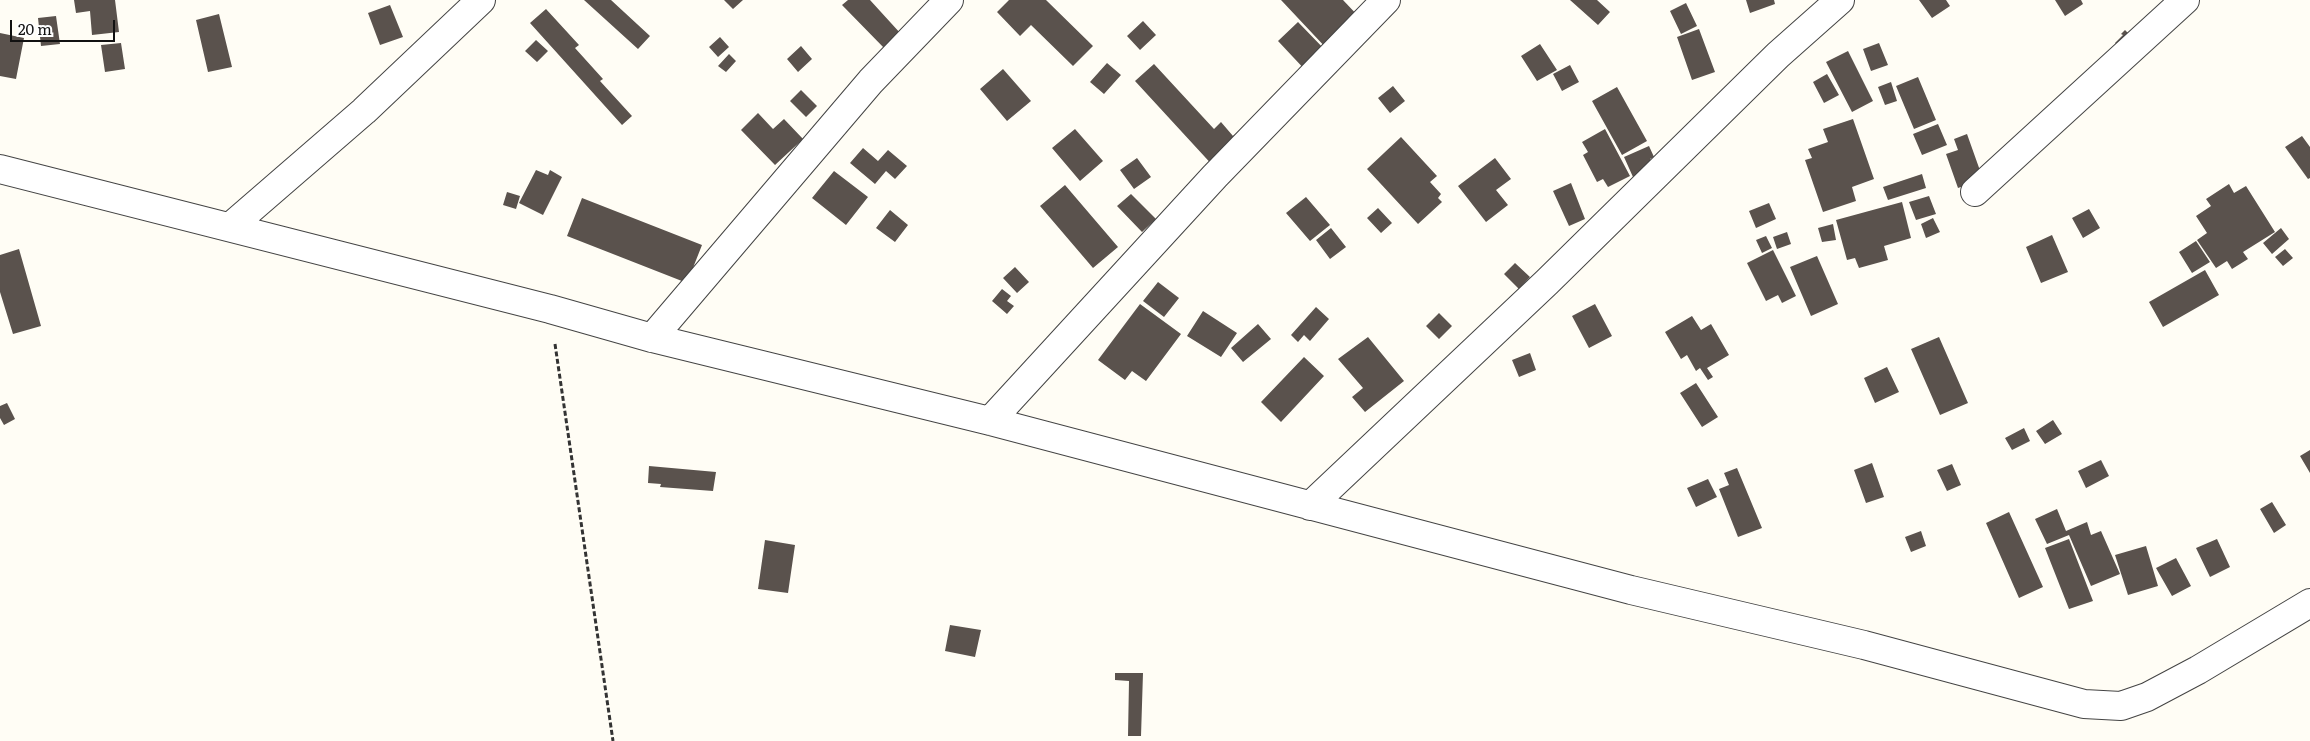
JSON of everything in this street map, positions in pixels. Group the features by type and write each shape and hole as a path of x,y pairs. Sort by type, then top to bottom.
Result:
{"street":[{"path":"230,227 364,111 481,0"},
{"path":"652,338 871,81 949,0"},
{"path":"990,421 1215,176 1386,0"},
{"path":"1310,506 1547,282 1778,55 1840,0"},
{"path":"1975,192 2185,0"},
{"path":"0,169 550,309 652,338 990,421 1631,590 1864,644 2043,694 2101,706 2130,704 2163,689 2310,603"}],"path":[{"path":"550,309 613,741"}],"building":[{"path":"74,0 115,0 119,32 92,35 90,11 76,13"},
{"path":"584,0 611,0 650,36 638,49"},
{"path":"724,0 743,0 733,9"},
{"path":"848,0 870,0 901,34 885,49 842,5"},
{"path":"1009,0 1046,0 1093,46 1073,66 1031,25 1020,36 997,12"},
{"path":"1281,0 1343,0 1361,19 1328,50"},
{"path":"1570,0 1597,0 1610,12 1598,25"},
{"path":"1746,0 1774,0 1775,4 1750,13"},
{"path":"1919,0 1946,0 1950,6 1932,18"},
{"path":"2055,0 2081,0 2083,4 2065,16"},
{"path":"1686,3 1697,26 1681,34 1670,11"},
{"path":"390,5 403,37 380,45 368,13"},
{"path":"546,9 579,45 575,48 603,79 600,81 632,116 622,125 530,23"},
{"path":"219,14 232,67 208,72 196,20"},
{"path":"56,16 60,44 41,46 38,18"},
{"path":"1143,21 1156,35 1140,50 1127,36"},
{"path":"1298,22 1328,53 1308,73 1278,41"},
{"path":"1699,29 1715,72 1692,80 1677,37"},
{"path":"2125,30 2135,40 2123,51 2115,43"},
{"path":"0,33 24,38 16,79 0,76"},
{"path":"720,37 729,47 718,57 709,47"},
{"path":"536,40 548,51 537,62 525,51"},
{"path":"121,43 125,69 105,72 101,45"},
{"path":"1879,43 1888,65 1871,71 1863,49"},
{"path":"1540,44 1557,70 1537,81 1521,56"},
{"path":"801,46 812,59 798,72 787,59"},
{"path":"1848,51 1873,101 1852,112 1826,62"},
{"path":"729,54 736,61 726,72 718,66"},
{"path":"1107,63 1121,75 1104,94 1090,82"},
{"path":"1154,64 1214,129 1221,122 1233,136 1238,132 1247,141 1216,169 1135,81"},
{"path":"1570,65 1579,82 1562,91 1553,74"},
{"path":"1003,69 1031,101 1007,121 980,89"},
{"path":"1827,74 1839,95 1824,103 1813,82"},
{"path":"1918,77 1936,120 1914,129 1896,86"},
{"path":"1891,82 1897,101 1885,105 1878,87"},
{"path":"1393,86 1405,101 1390,113 1378,98"},
{"path":"1617,87 1647,141 1622,155 1592,101"},
{"path":"801,90 817,106 806,117 790,101"},
{"path":"758,113 773,129 784,119 803,139 775,165 741,130"},
{"path":"1853,119 1874,179 1852,187 1856,201 1823,212 1805,160 1812,158 1808,149 1828,142 1823,129"},
{"path":"1938,124 1947,145 1922,155 1913,134"},
{"path":"1075,129 1103,161 1080,181 1052,148"},
{"path":"1605,129 1630,176 1608,187 1603,179 1597,182 1583,155 1588,152 1582,142"},
{"path":"1967,134 1983,179 1958,188 1946,154 1958,150 1954,139"},
{"path":"2302,136 2310,147 2310,178 2308,179 2285,147"},
{"path":"1401,137 1437,176 1430,182 1441,194 1438,198 1442,202 1418,224 1367,169"},
{"path":"1649,146 1654,157 1650,159 1654,167 1633,177 1624,157"},
{"path":"863,148 878,161 888,150 907,166 895,179 886,171 875,184 850,163"},
{"path":"1137,158 1151,177 1134,189 1120,170"},
{"path":"1495,158 1511,179 1496,190 1508,205 1486,222 1458,186"},
{"path":"536,170 548,175 550,170 562,177 543,215 519,203"},
{"path":"834,171 868,197 846,225 812,198"},
{"path":"1922,174 1926,188 1888,200 1883,187"},
{"path":"1571,183 1585,219 1569,226 1553,191"},
{"path":"2229,184 2234,193 2246,186 2275,232 2243,252 2248,259 2232,269 2227,261 2216,268 2197,240 2207,233 2196,216 2211,206 2206,199"},
{"path":"1065,185 1118,247 1093,268 1040,206"},
{"path":"507,192 520,196 516,209 503,205"},
{"path":"1131,194 1156,219 1142,232 1117,206"},
{"path":"1929,196 1936,214 1916,220 1909,202"},
{"path":"1306,197 1330,225 1310,241 1286,213"},
{"path":"582,198 702,245 687,283 567,236"},
{"path":"1902,202 1911,238 1884,246 1888,260 1859,268 1855,258 1847,260 1836,220"},
{"path":"1769,203 1776,219 1756,228 1749,211"},
{"path":"1378,208 1392,223 1381,233 1367,218"},
{"path":"2089,209 2100,228 2083,238 2072,218"},
{"path":"890,210 908,225 895,242 876,228"},
{"path":"1933,218 1940,232 1926,238 1921,224"},
{"path":"1833,224 1836,240 1822,242 1818,228"},
{"path":"1331,228 1346,247 1330,259 1316,240"},
{"path":"2281,228 2289,239 2272,254 2263,243"},
{"path":"1787,232 1791,244 1777,249 1773,237"},
{"path":"2052,235 2068,272 2041,283 2026,247"},
{"path":"1766,236 1772,248 1762,253 1756,240"},
{"path":"2196,241 2210,262 2192,273 2179,252"},
{"path":"19,249 41,326 13,334 0,292 0,255"},
{"path":"2285,249 2293,258 2283,266 2275,257"},
{"path":"1773,250 1796,296 1782,303 1778,295 1766,301 1747,263"},
{"path":"1817,256 1838,304 1811,316 1790,267"},
{"path":"1515,263 1530,277 1519,289 1504,274"},
{"path":"1015,267 1029,282 1017,293 1003,278"},
{"path":"2205,270 2219,295 2163,327 2149,302"},
{"path":"1158,282 1179,298 1164,317 1143,301"},
{"path":"1002,289 1011,296 1007,301 1014,306 1007,314 992,301"},
{"path":"1140,304 1181,334 1146,381 1132,371 1125,380 1098,360"},
{"path":"1595,304 1612,336 1589,348 1572,316"},
{"path":"1316,307 1329,319 1310,341 1304,335 1298,342 1291,335"},
{"path":"1203,311 1237,333 1221,357 1187,336"},
{"path":"1439,313 1452,326 1439,339 1426,326"},
{"path":"1692,316 1701,330 1711,324 1729,355 1707,368 1713,377 1708,380 1700,368 1696,371 1687,355 1681,359 1665,332"},
{"path":"1258,324 1271,339 1243,362 1231,348"},
{"path":"1368,337 1404,381 1365,412 1352,397 1363,388 1338,359"},
{"path":"1939,337 1968,403 1940,415 1911,349"},
{"path":"1530,353 1536,370 1519,377 1512,360"},
{"path":"1304,357 1324,376 1281,422 1261,402"},
{"path":"1887,367 1899,392 1875,403 1864,378"},
{"path":"1696,383 1718,417 1702,427 1680,393"},
{"path":"7,403 15,419 4,425 0,418 0,406"},
{"path":"2053,420 2062,434 2045,444 2036,431"},
{"path":"2024,428 2030,441 2012,450 2005,438"},
{"path":"2310,450 2310,473 2300,456"},
{"path":"2101,460 2109,476 2086,488 2078,471"},
{"path":"1872,463 1884,497 1866,503 1854,470"},
{"path":"1952,464 1961,485 1947,491 1937,470"},
{"path":"649,466 716,472 713,491 660,487 661,484 648,483"},
{"path":"1737,468 1762,528 1738,537 1719,489 1729,485 1724,473"},
{"path":"1708,479 1717,497 1696,507 1687,488"},
{"path":"2272,502 2286,525 2274,533 2260,509"},
{"path":"2057,509 2066,531 2087,522 2091,535 2101,531 2120,574 2091,586 2069,535 2047,544 2035,519"},
{"path":"2009,512 2043,587 2019,598 1986,523"},
{"path":"1921,531 1926,546 1911,552 1905,537"},
{"path":"2069,539 2093,601 2069,609 2045,548"},
{"path":"2217,539 2230,567 2210,577 2196,548"},
{"path":"765,540 795,545 788,593 758,589"},
{"path":"2146,546 2158,586 2128,595 2115,555"},
{"path":"2176,558 2191,586 2172,596 2156,568"},
{"path":"950,625 981,630 975,657 945,651"},
{"path":"1115,673 1143,673 1141,736 1128,736 1129,681 1115,680"}]}
